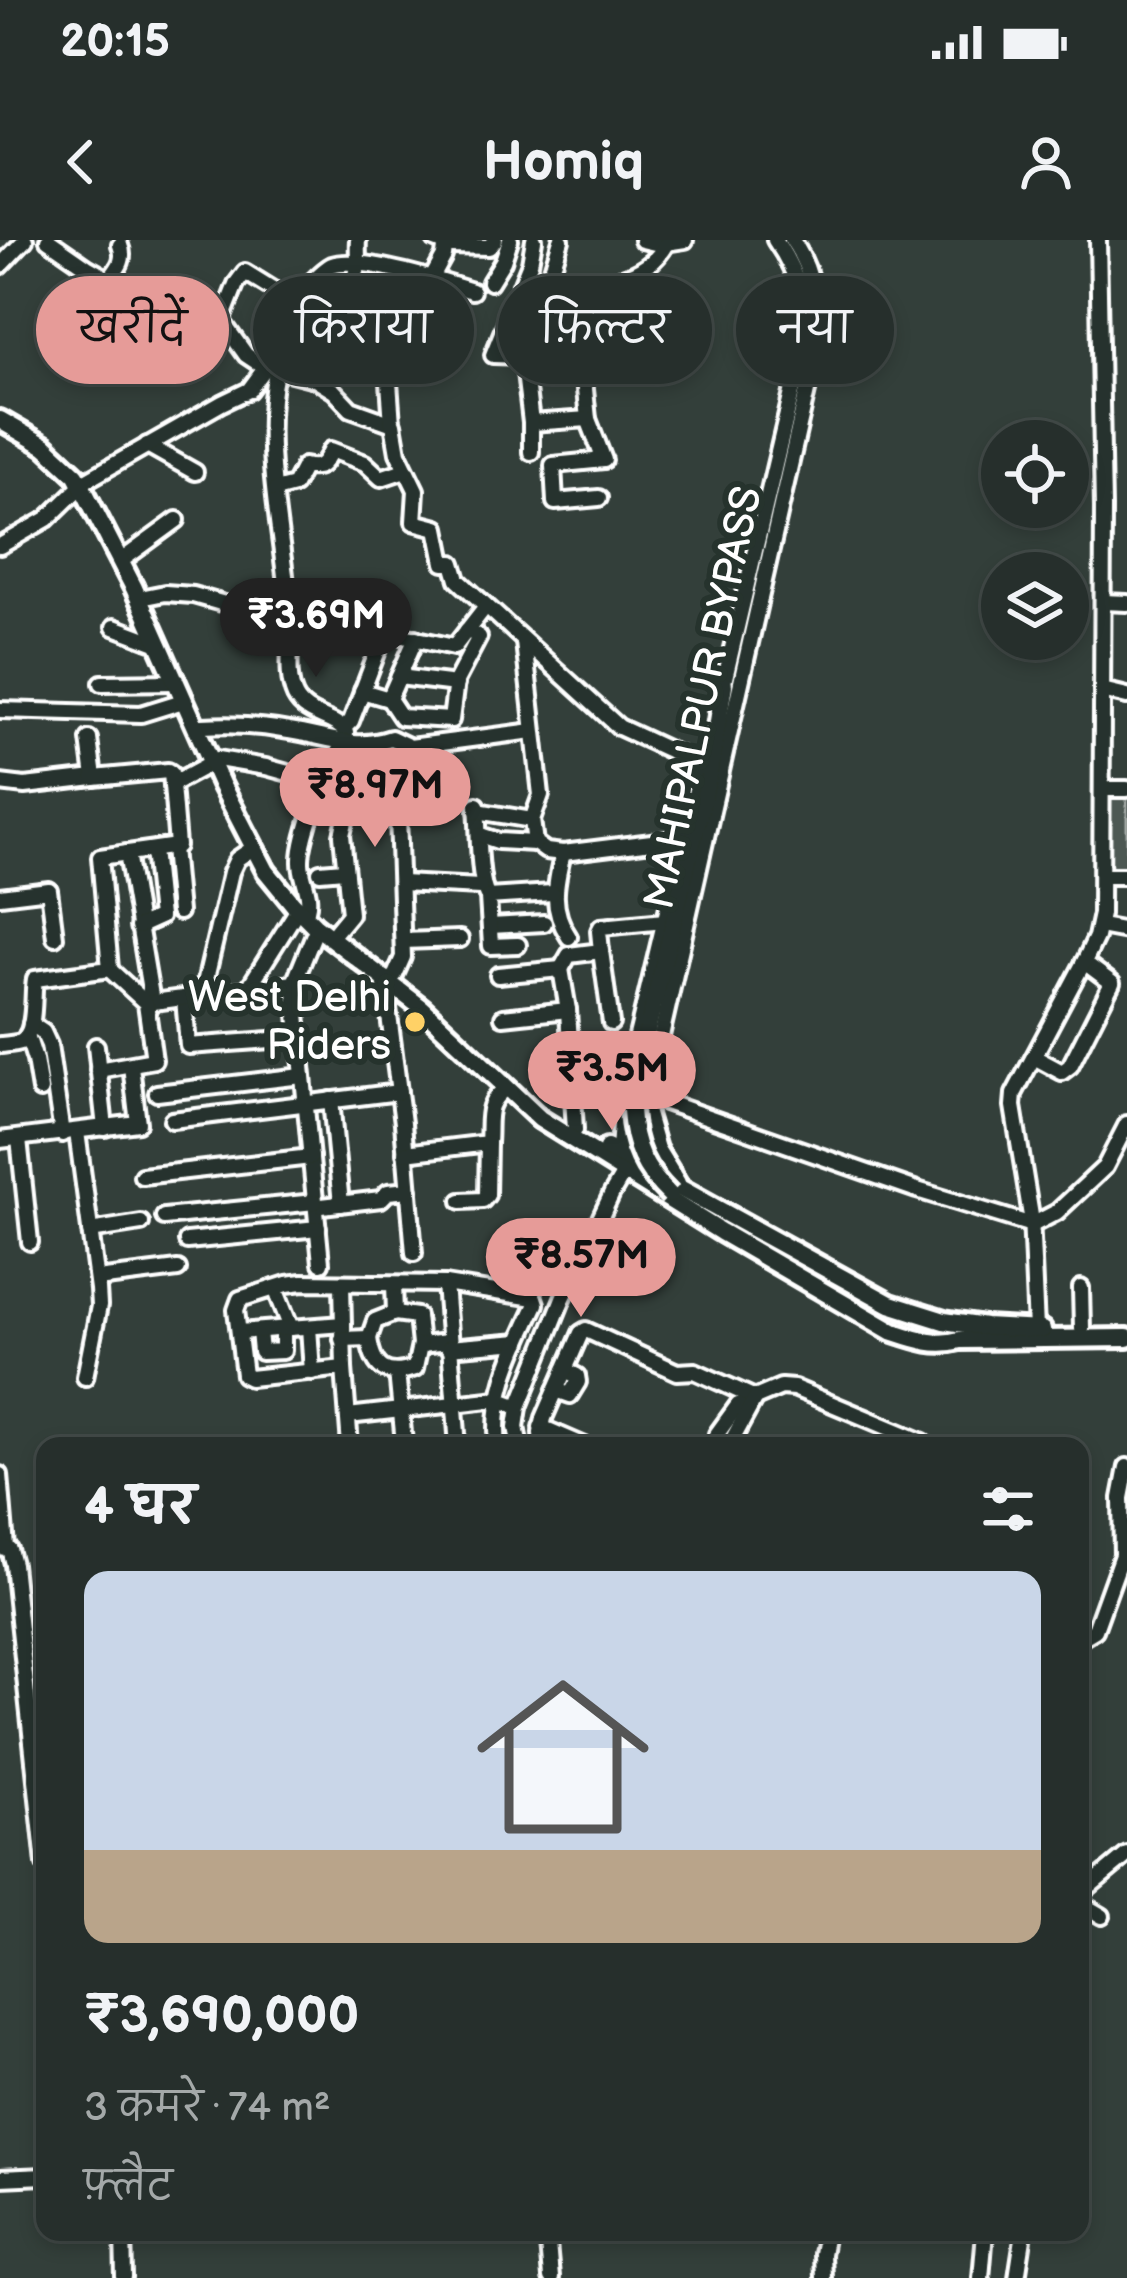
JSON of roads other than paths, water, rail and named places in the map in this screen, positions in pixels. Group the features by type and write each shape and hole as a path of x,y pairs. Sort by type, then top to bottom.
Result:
{"main road":[{"path":"0,408 64,448 84,482 145,597 253,848 274,883 390,976 536,1105 722,1232 876,1324 922,1342 943,1345 960,1340"},
{"path":"0,420 55,453 84,482 183,701 266,859 302,909"},
{"path":"724,685 709,776 634,1084 641,1105 632,1134 651,1177 890,1304 944,1321 1036,1330 1127,1329"},
{"path":"390,976 547,1124 623,1162 886,1317 960,1340 1127,1338"}],"street":[{"path":"0,266 25,240"},
{"path":"48,240 103,276"},
{"path":"355,276 358,240"},
{"path":"433,276 444,256 442,241 489,247 495,240"},
{"path":"490,282 510,240"},
{"path":"525,276 534,240"},
{"path":"550,276 561,240"},
{"path":"641,240 666,244 685,240"},
{"name":"MAHIPALPUR BYPASS","path":"623,1162 624,1090 791,406 804,335 794,268 775,240"},
{"name":"MAHIPALPUR BYPASS","path":"623,1162 641,1105 816,351 813,290 806,264 792,240"},
{"path":"1036,1330 1032,1225 1013,1106 1016,1087 1100,926 1103,602 1098,240"},
{"path":"625,276 661,254 666,244"},
{"path":"112,276 122,262 120,245"},
{"path":"321,276 329,267 358,264 421,276"},
{"path":"229,304 243,272 253,278"},
{"path":"229,333 253,359"},
{"path":"0,546 47,519 84,482 256,384"},
{"path":"273,384 275,490 290,619 291,681 297,700 345,736"},
{"path":"323,384 351,409 392,424"},
{"path":"390,384 397,450 416,490 414,523 437,528 444,563 453,563 458,580 619,727 701,765"},
{"path":"526,384 531,452"},
{"path":"584,384 588,419 604,460 553,465 555,502 599,498"},
{"path":"531,423 588,419"},
{"path":"147,445 195,472"},
{"path":"275,490 294,485 304,466 325,464 331,450 365,463 381,478 405,470"},
{"path":"125,558 177,520"},
{"path":"145,597 193,596 290,619 367,624 454,646 486,606"},
{"path":"1103,602 1127,603"},
{"path":"114,627 159,644"},
{"path":"362,692 389,699 401,717 451,720 456,684 479,637 467,630"},
{"path":"247,990 310,902 301,861 314,807 385,632"},
{"path":"389,699 416,638"},
{"path":"524,642 541,795 532,820 535,843 542,850 563,853 684,838"},
{"path":"399,677 456,684"},
{"path":"102,683 176,682"},
{"path":"1102,690 1127,696"},
{"path":"0,710 141,714 183,701"},
{"path":"203,726 345,736 370,746 391,738 410,747 533,730"},
{"path":"89,739 94,778"},
{"path":"172,784 214,761 325,783"},
{"path":"0,783 26,786 168,771 178,845 99,860 109,969"},
{"path":"1102,789 1127,790"},
{"path":"321,1263 319,1204 304,1104 294,983 327,929 350,916 342,830 351,795"},
{"path":"518,945 492,947 477,808 532,820"},
{"path":"398,816 403,957 390,976 414,1253"},
{"path":"480,835 498,842 535,843"},
{"path":"172,848 179,912"},
{"path":"202,996 231,872 237,859 253,848"},
{"path":"138,927 160,917 153,850"},
{"path":"98,1070 154,1062 127,853"},
{"path":"563,853 554,893 559,920 569,937"},
{"path":"320,872 344,870"},
{"path":"1102,876 1127,876"},
{"path":"401,883 554,893"},
{"path":"0,896 49,890 55,938"},
{"path":"611,1023 598,931 665,920"},
{"path":"490,926 544,923"},
{"path":"1100,926 1127,931"},
{"path":"403,941 460,939"},
{"path":"575,1130 561,969 569,955 601,950"},
{"path":"1034,1057 1062,1072 1080,1048 1112,983 1084,962"},
{"path":"40,1090 29,1030 34,979 109,969 149,999 294,983"},
{"path":"498,974 561,969"},
{"path":"184,998 188,1046 298,1039"},
{"path":"503,1017 568,1010"},
{"path":"0,1046 19,1043 29,1030"},
{"path":"29,1030 43,1032 49,1045 90,1231 98,1306 85,1377"},
{"path":"96,1046 105,1128"},
{"path":"0,1140 139,1122 131,1066"},
{"path":"158,1093 302,1076"},
{"path":"461,1201 488,1196 490,1104 506,1088"},
{"path":"172,1120 399,1092"},
{"path":"332,1100 341,1204"},
{"path":"641,1105 1032,1225 1050,1218 1105,1167 1127,1124"},
{"path":"19,1139 30,1242"},
{"path":"405,1153 488,1143"},
{"path":"142,1176 311,1157"},
{"path":"518,1437 515,1419 519,1407 623,1162"},
{"path":"164,1217 341,1204 409,1190"},
{"path":"90,1231 140,1223"},
{"path":"187,1241 318,1228"},
{"path":"97,1279 178,1270"},
{"path":"238,1332 308,1327 343,1331 370,1346 383,1369 397,1372 416,1368 417,1316 395,1313 375,1321 370,1346 343,1363 312,1372 247,1378 242,1371 238,1332 236,1310 238,1301 303,1282 446,1284 536,1300 498,1399 497,1437"},
{"path":"342,1284 349,1437"},
{"path":"394,1284 395,1313"},
{"path":"446,1284 457,1437"},
{"path":"275,1288 287,1328"},
{"path":"1081,1288 1082,1329"},
{"path":"308,1327 312,1372"},
{"path":"542,1437 541,1427 565,1368 580,1333 586,1330 677,1372 694,1371 754,1399"},
{"path":"420,1345 519,1342"},
{"path":"542,1354 565,1368"},
{"path":"397,1372 402,1437"},
{"path":"714,1437 738,1405 781,1387 794,1388 911,1437"},
{"path":"348,1416 498,1399 519,1407"},
{"path":"734,1437 754,1399"},
{"path":"541,1427 564,1437"},
{"path":"1089,1634 1095,1630 1125,1549 1121,1498 1127,1467"},
{"path":"0,1475 3,1547 13,1564 36,1788"},
{"path":"28,1720 36,1719"},
{"path":"1089,1887 1127,1855"},
{"path":"1089,1910 1102,1916"},
{"path":"0,2178 36,2176"},
{"path":"123,2241 124,2278"},
{"path":"549,2241 551,2278"},
{"path":"823,2278 824,2241"},
{"path":"980,2278 984,2241"},
{"path":"1017,2278 1023,2241"}],"place":[{"name":"West Delhi Riders","path":"415,1022"}]}
